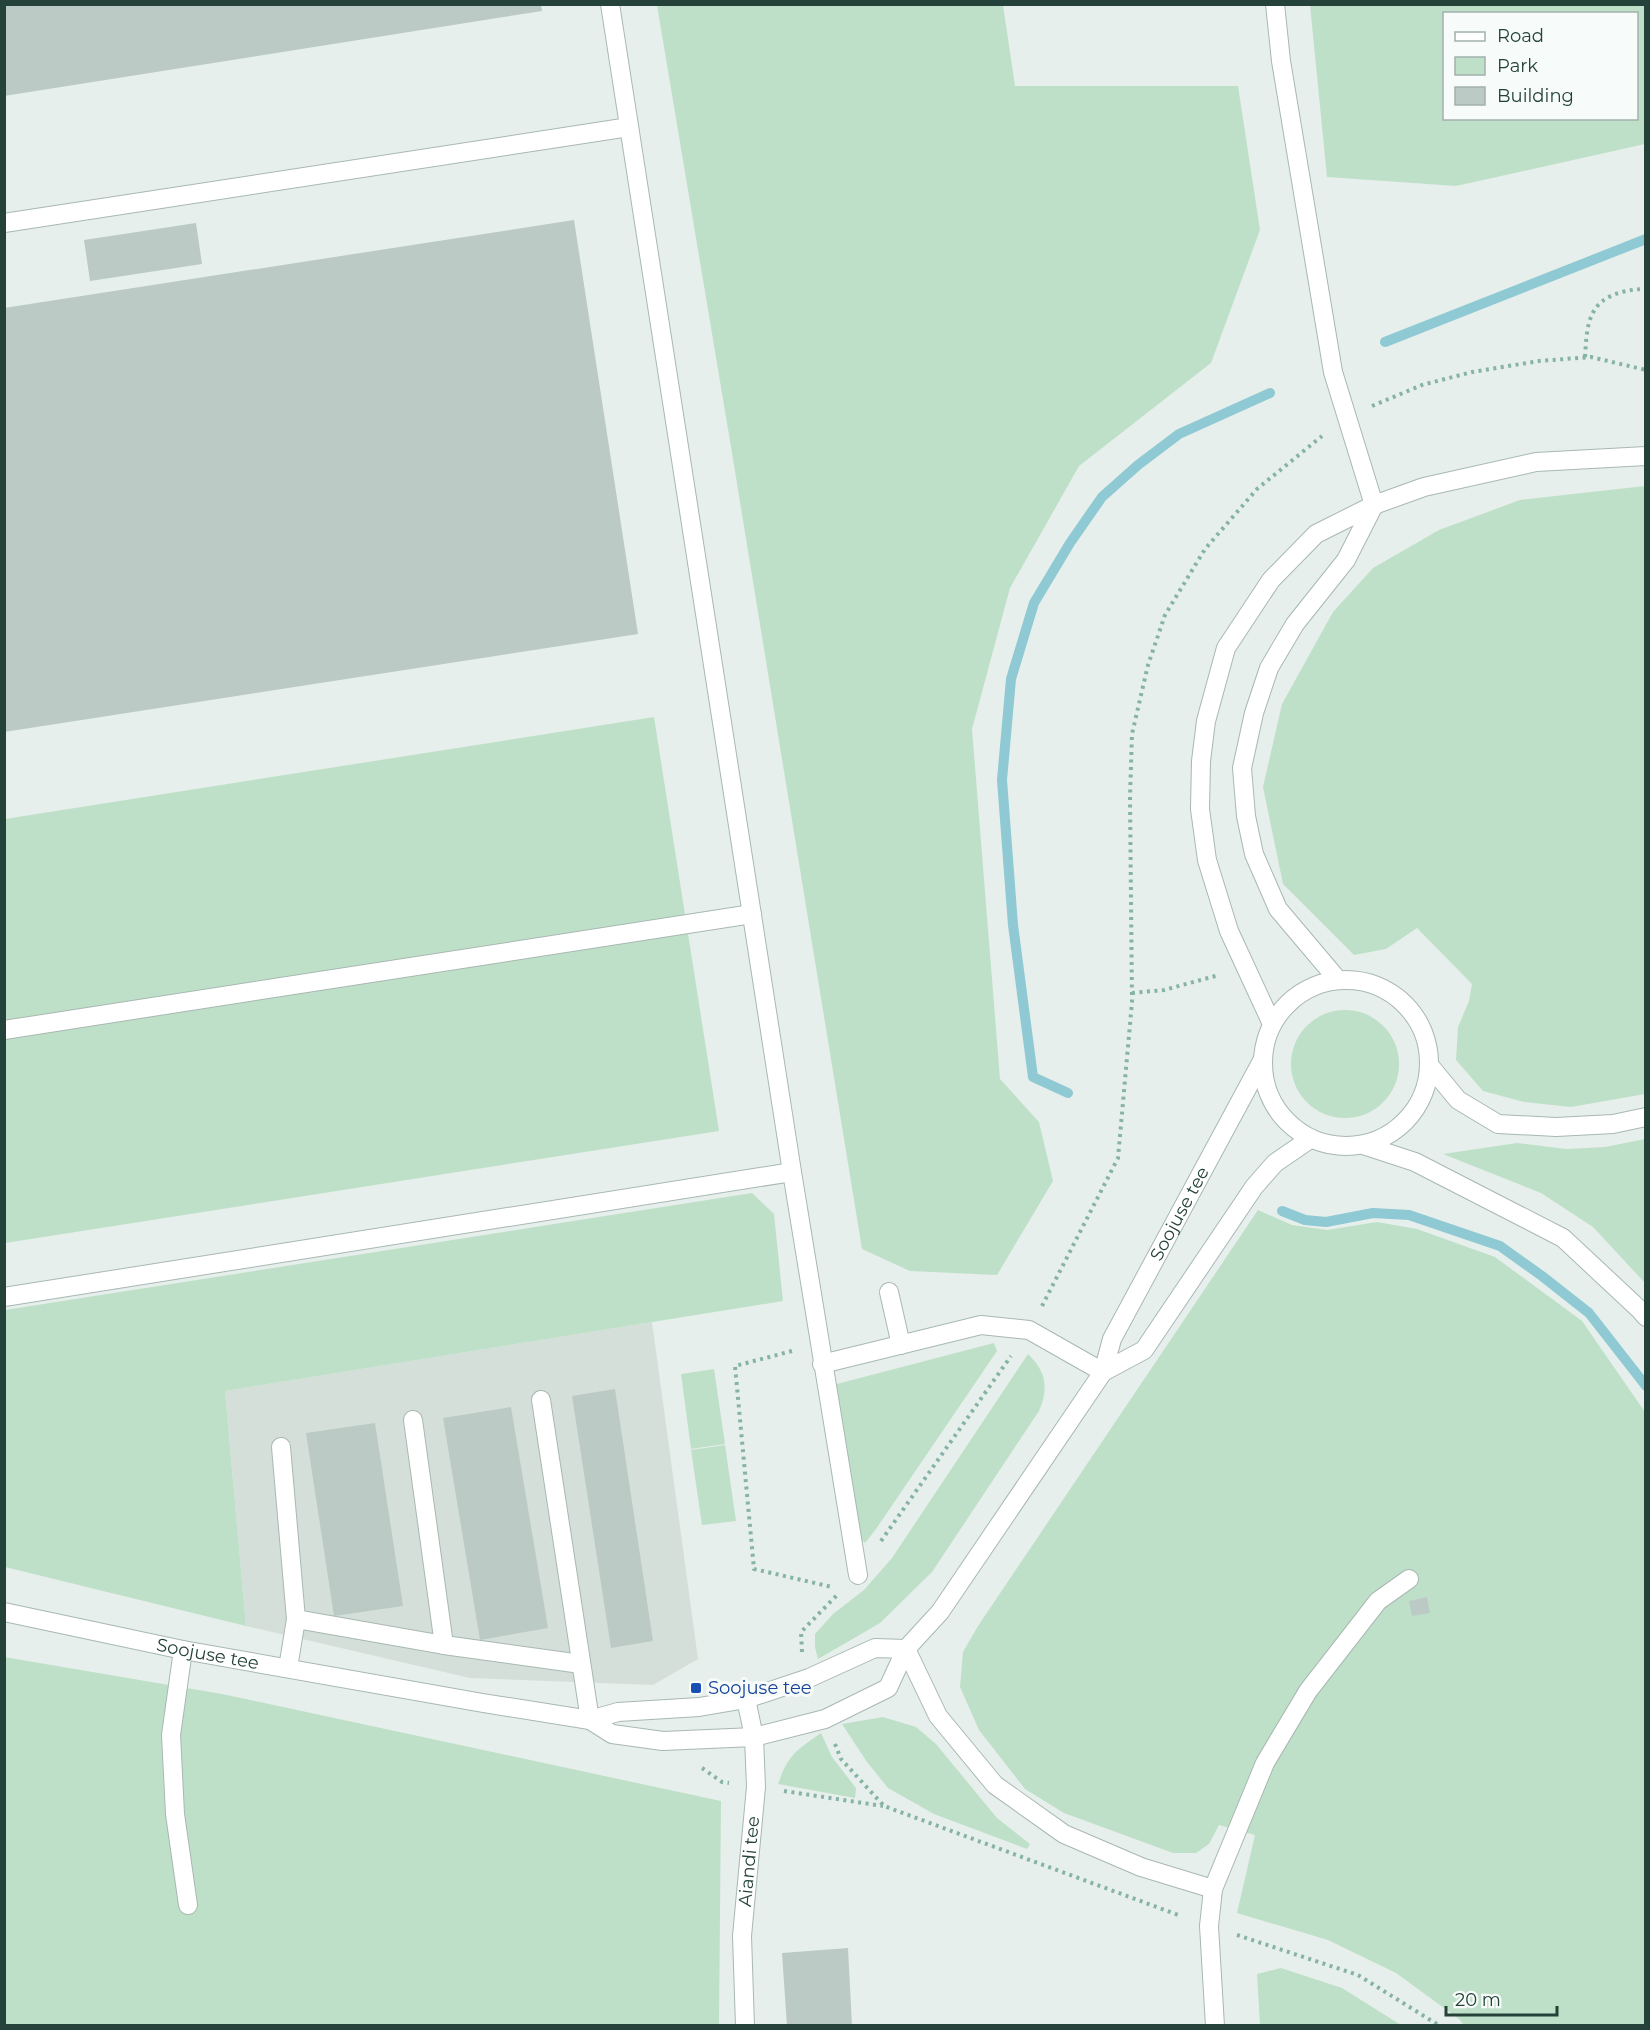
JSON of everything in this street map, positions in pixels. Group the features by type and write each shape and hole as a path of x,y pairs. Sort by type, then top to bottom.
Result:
{"street":[{"path":"610,4 792,1172 858,1575"},
{"path":"1275,4 1281,61 1333,372 1374,505 1346,560 1295,624 1269,669 1254,713 1242,768 1246,816 1254,854 1278,909 1338,980"},
{"path":"4,223 629,127"},
{"path":"1272,1024 1229,931 1207,860 1200,809 1201,761 1206,721 1226,648 1271,580 1316,534 1374,505 1424,487 1536,462 1646,456"},
{"path":"4,1030 752,914"},
{"path":"1338,980 1367,982 1393,993 1413,1013 1426,1038 1430,1066 1424,1094 1410,1118 1388,1136 1363,1145 1336,1147 1310,1139 1288,1124 1272,1102 1263,1076 1263,1059 1272,1024 1289,1002 1311,987 1338,980"},
{"name":"Soojuse tee","path":"4,1612 183,1650 590,1720 612,1734 663,1742 754,1737 825,1719 888,1688 906,1649 940,1612 1102,1372 1112,1339 1263,1059"},
{"path":"1430,1066 1458,1100 1498,1124 1556,1127 1613,1124 1646,1117"},
{"name":"Soojuse tee","path":"1102,1372 1144,1350 1254,1187 1275,1163 1310,1139"},
{"path":"1363,1145 1415,1162 1563,1238 1646,1317"},
{"path":"4,1297 792,1172"},
{"path":"889,1292 901,1345"},
{"path":"821,1355 901,1345 981,1325 1029,1330 1102,1372"},
{"path":"541,1400 590,1720"},
{"path":"413,1420 444,1645"},
{"path":"281,1447 296,1619 288,1668"},
{"path":"1215,2025 1209,1926 1213,1888 1265,1763 1308,1691 1378,1601 1409,1579"},
{"path":"296,1619 444,1645 581,1664"},
{"name":"Soojuse tee","path":"590,1720 618,1712 699,1707 746,1699 809,1678 875,1648 906,1649"},
{"path":"906,1649 938,1716 995,1785 1064,1834 1141,1867 1213,1888"},
{"path":"183,1650 171,1735 175,1814 188,1905"},
{"name":"Aiandi tee","path":"745,2025 742,1936 756,1786 754,1737 746,1699"}],"path":[{"path":"1585,357 1587,327 1596,306 1610,295 1637,288 1646,289"},
{"path":"858,1575 1029,1330 1118,1158 1132,993 1130,797 1132,734 1148,665 1165,615 1205,549 1257,489 1347,416 1422,385 1472,372 1539,361 1585,357 1646,370"},
{"path":"1132,993 1164,990 1217,976 1245,965"},
{"path":"809,1678 802,1652 801,1632 842,1590 754,1569 735,1366 782,1353 821,1355"},
{"path":"825,1719 841,1759 884,1806 1209,1926 1358,1975 1440,2025"}],"shaded area":[{"path":"652,1322 698,1659 653,1685 470,1678 246,1626 225,1391"}],"green space":[{"path":"657,5 1003,5 1015,86 1238,86 1260,230 1211,363 1079,466 1010,588 972,729 1000,1079 1039,1122 1053,1181 997,1275 910,1271 862,1249"},
{"path":"1310,5 1645,5 1645,144 1456,186 1327,177"},
{"path":"1645,486 1645,1094 1571,1107 1524,1102 1483,1091 1456,1060 1458,1027 1469,1001 1472,984 1417,928 1386,949 1354,955 1283,884 1263,787 1282,704 1333,612 1373,568 1439,530 1520,500"},
{"path":"654,717 719,1131 5,1243 5,819"},
{"path":"1345,1010 1366,1014 1383,1026 1395,1043 1399,1064 1395,1085 1383,1102 1366,1114 1345,1118 1324,1114 1307,1102 1295,1085 1291,1064 1295,1043 1307,1026 1324,1014"},
{"path":"1645,1139 1645,1283 1593,1227 1541,1193 1443,1154 1517,1143 1566,1149 1605,1147"},
{"path":"752,1193 774,1214 783,1301 225,1391 246,1626 5,1567 5,1310"},
{"path":"1258,1210 1292,1225 1327,1230 1377,1222 1417,1229 1495,1257 1582,1321 1645,1412 1645,2025 1464,2025 1396,1973 1328,1940 1237,1913 1255,1835 1219,1825 1209,1844 1196,1853 1173,1853 1064,1813 1025,1789 979,1730 960,1687 963,1652 978,1626"},
{"path":"994,1343 997,1351 865,1543 857,1535 833,1385"},
{"path":"1028,1354 1039,1367 1044,1380 1044,1395 1039,1411 932,1572 880,1623 818,1659 815,1634 833,1614 864,1590 892,1558"},
{"path":"714,1369 725,1444 691,1449 681,1374"},
{"path":"725,1445 736,1521 702,1525 691,1450"},
{"path":"4,1657 222,1694 721,1801 719,2025 5,2025"},
{"path":"883,1717 916,1727 936,1744 997,1818 1030,1844 1027,1849 934,1814 888,1788 867,1762 842,1724"},
{"path":"821,1733 832,1757 856,1788 855,1798 778,1784 786,1765 794,1754"},
{"path":"1281,1968 1342,1988 1401,2025 1260,2025 1257,1974"}],"building":[{"path":"4,4 541,4 542,11 4,96"},
{"path":"574,220 638,634 4,732 4,308"},
{"path":"196,223 202,264 90,281 84,240"},
{"path":"615,1389 653,1641 611,1648 572,1396"},
{"path":"511,1407 548,1628 480,1640 443,1418"},
{"path":"375,1423 403,1606 334,1616 306,1433"},
{"path":"1427,1597 1430,1613 1412,1616 1409,1601"},
{"path":"848,1948 852,2026 787,2026 782,1953"}],"waterway":[{"path":"1385,342 1646,239"},
{"path":"1068,1093 1033,1077 1013,925 1002,780 1011,679 1034,603 1070,543 1102,497 1138,465 1179,434 1270,393"},
{"path":"1282,1211 1305,1220 1326,1222 1373,1213 1409,1215 1500,1246 1589,1313 1646,1386"}],"place":[{"name":"Soojuse tee","path":"696,1688"}]}
